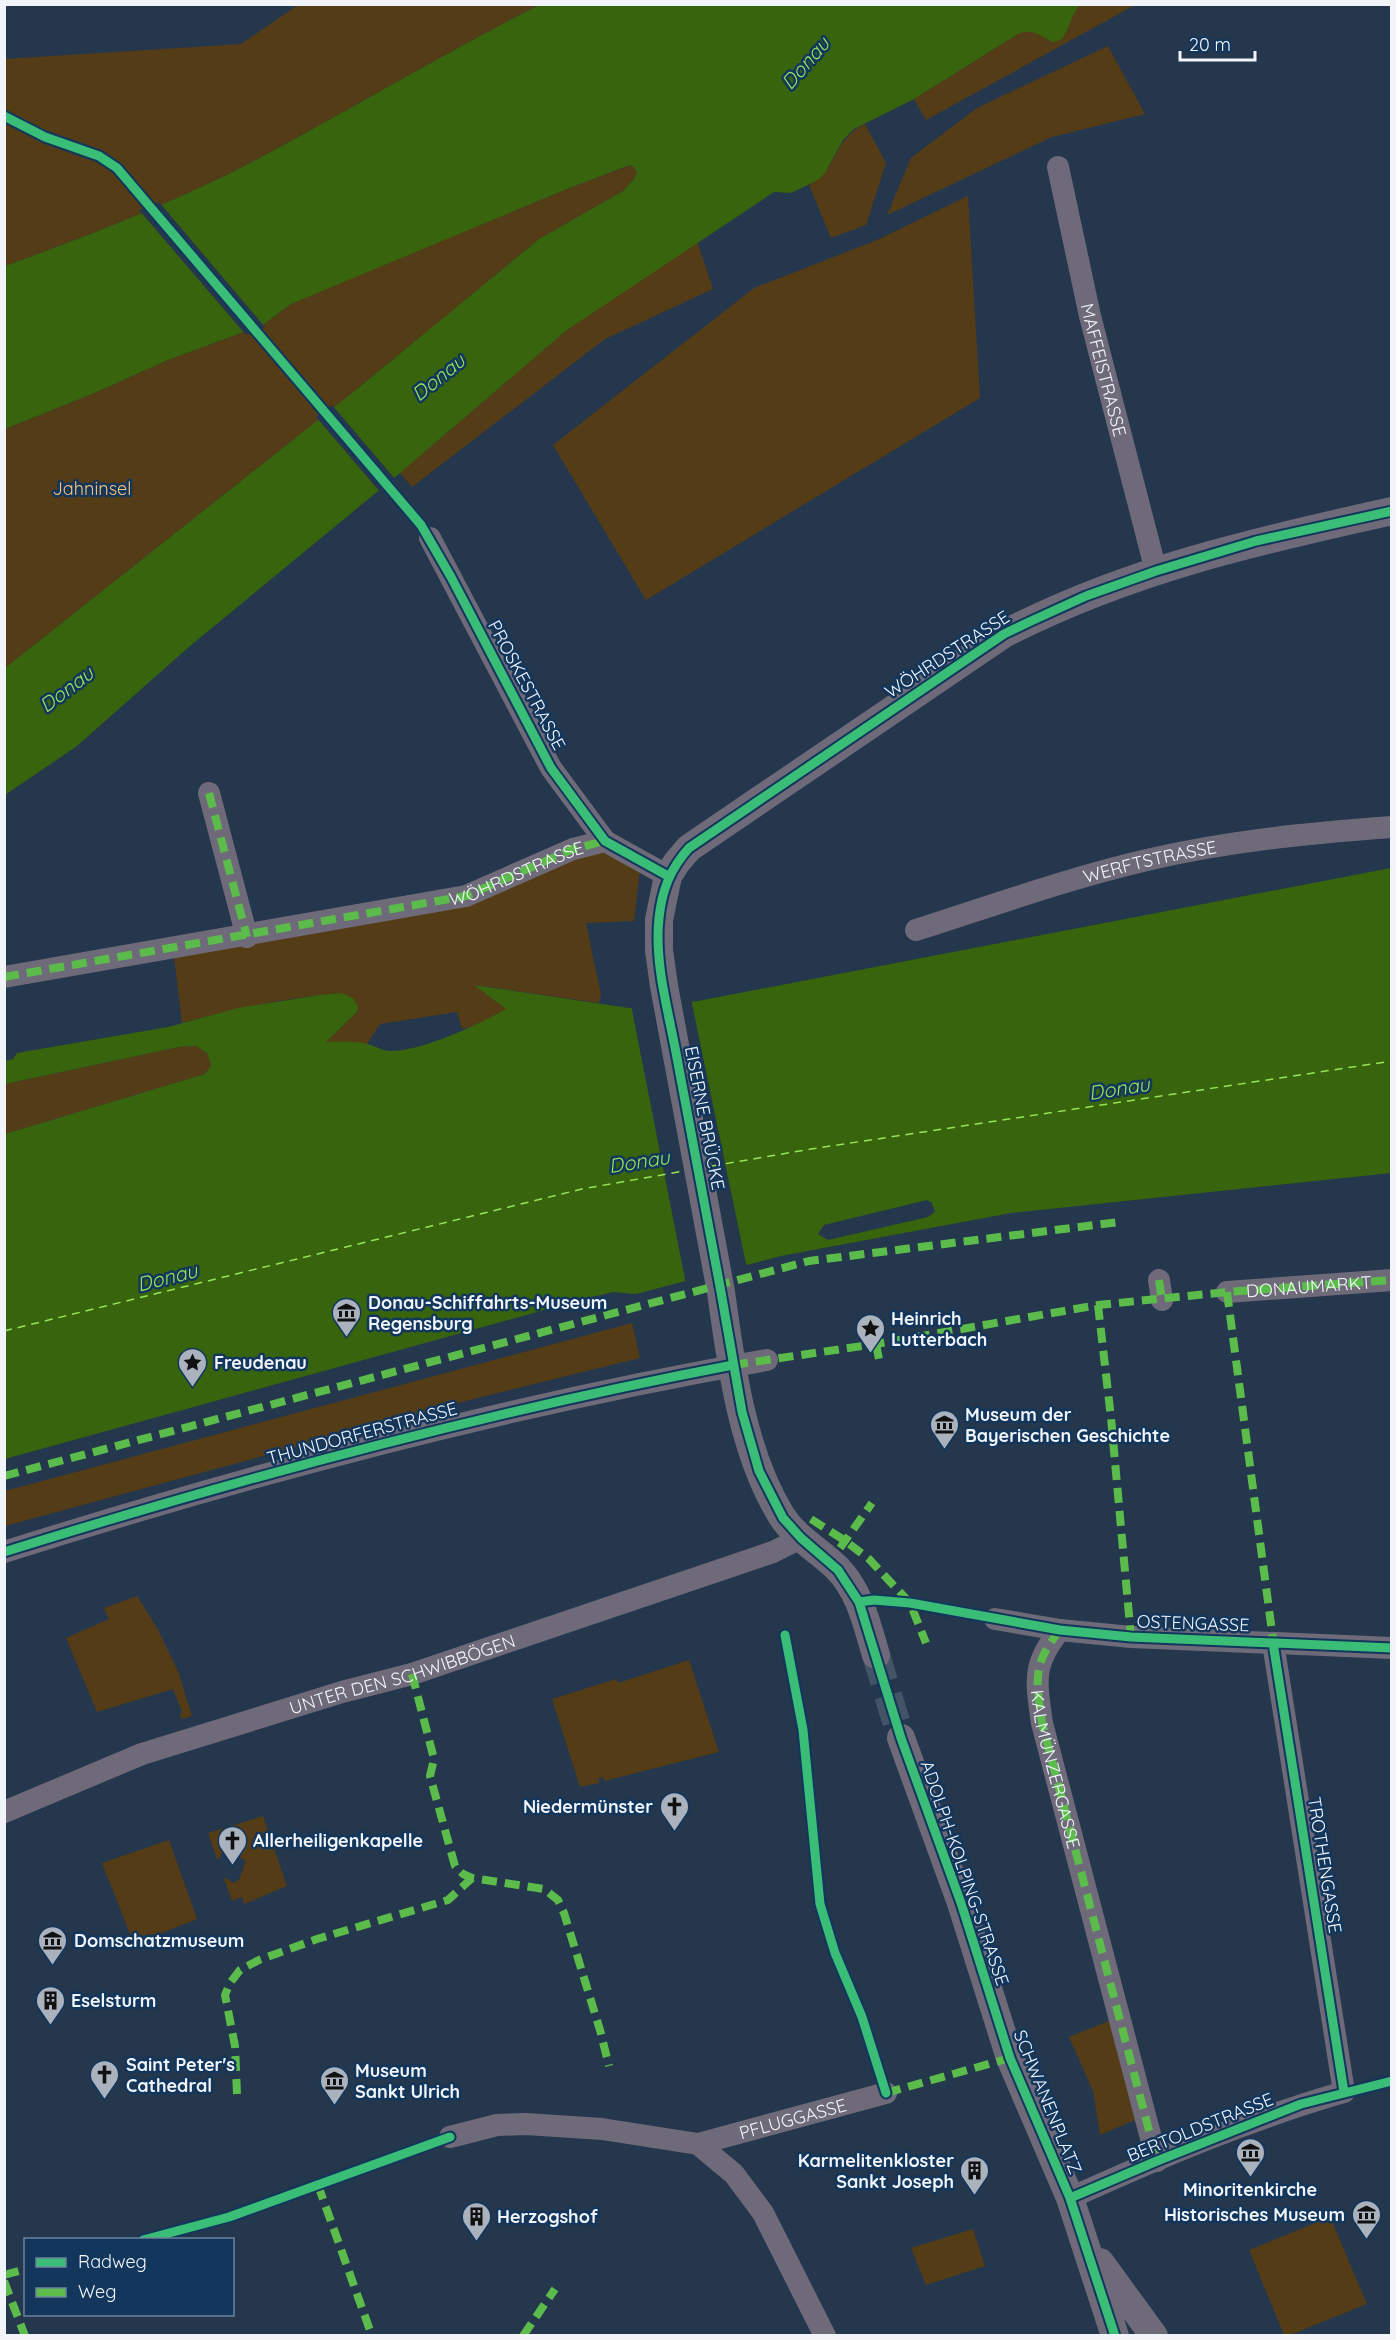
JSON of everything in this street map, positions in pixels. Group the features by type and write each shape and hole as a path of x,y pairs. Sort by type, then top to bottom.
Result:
{"street":[{"name":"MAFFEISTRASSE","path":"1058,167 1090,316 1156,571"},
{"name":"WÖHRDSTRASSE","path":"4,977 247,937 466,896 573,849 605,841 668,876 689,848 1004,634 1086,596 1156,571 1256,541 1392,511"},
{"name":"PROSKESTRASSE","path":"430,538 551,768 605,841"},
{"path":"209,793 247,937"},
{"name":"WERFTSTRASSE","path":"916,930 1147,860 1205,848 1273,838 1392,827"},
{"name":"EISERNE BRÜCKE","path":"668,876 659,920 659,950 742,1412 759,1471 783,1518 801,1538 838,1569 859,1602 876,1655"},
{"name":"DONAUMARKT","path":"1227,1292 1392,1280"},
{"path":"733,1365 767,1360"},
{"name":"THUNDORFERSTRASSE","path":"4,1552 135,1511 546,1403 733,1365"},
{"name":"UNTER DEN SCHWIBBÖGEN","path":"4,1812 142,1754 342,1692 412,1674 773,1552 801,1538"},
{"name":"OSTENGASSE","path":"995,1619 1060,1630 1131,1637 1392,1648"},
{"name":"KALMÜNZERGASSE","path":"1060,1630 1046,1647 1039,1662 1037,1686 1044,1732 1157,2160"},
{"name":"TROTHENGASSE","path":"1273,1643 1344,2092"},
{"name":"ADOLPH-KOLPING-STRASSE","path":"901,1738 961,1903 996,2018"},
{"name":"SCHWANENPLATZ","path":"996,2018 1010,2058 1070,2198 1115,2336"},
{"name":"BERTOLDSTRASSE","path":"1070,2198 1157,2160 1301,2104 1344,2092"},
{"name":"PFLUGGASSE","path":"698,2144 886,2093"},
{"path":"450,2137 496,2124 525,2124 602,2129 698,2144 734,2175 763,2213 797,2276 825,2336"},
{"path":"1085,2241 1154,2336"}],"green space":[{"path":"298,5 539,5 222,177 130,218 5,266 5,59 241,44"},
{"path":"1080,5 1135,5 926,120 914,99 1018,34 1034,32 1050,41 1068,28 1071,15"},
{"path":"1108,46 1145,114 1052,137 887,215 911,158 977,108"},
{"path":"865,124 886,163 866,225 831,238 809,185 826,170 846,138"},
{"name":"Jahninsel","path":"631,165 637,173 623,191 539,239 352,393 5,668 5,429 168,360 263,325 291,304 356,276"},
{"path":"968,196 980,398 646,600 553,445 754,288 877,240"},
{"path":"697,241 713,289 605,339 412,487 400,473 567,330"},
{"path":"605,841 641,861 634,921 586,923 601,995 599,1003 476,985 507,1009 481,1024 462,1029 457,1012 380,1024 367,1044 326,1042 357,1012 342,993 261,1004 182,1023 173,949 466,896"},
{"path":"196,1046 207,1053 211,1065 205,1074 5,1134 5,1084 179,1047"},
{"path":"632,1323 640,1358 473,1399 5,1526 5,1491"},
{"path":"137,1596 157,1628 178,1671 192,1716 181,1719 182,1712 173,1689 97,1712 66,1638 109,1619 104,1608"},
{"path":"689,1660 719,1752 604,1781 603,1777 599,1778 599,1783 580,1787 552,1699 616,1679 618,1683"},
{"path":"263,1816 287,1886 244,1904 242,1897 232,1901 224,1879 227,1878 233,1883 239,1880 246,1861 228,1850 222,1852 220,1858 217,1859 208,1833"},
{"path":"169,1840 197,1919 134,1944 102,1863"},
{"path":"1109,2021 1135,2120 1100,2135 1093,2091 1069,2037"},
{"path":"1330,2217 1367,2304 1290,2335 1284,2335 1249,2250"},
{"path":"973,2229 985,2266 926,2285 911,2248"}],"water":[{"name":"Donau","path":"539,5 1080,5 1061,40 1052,42 1032,32 1018,34 914,99 854,129 843,140 825,173 818,180 791,193 774,192 567,330 400,473 190,646 77,746 5,795 5,668 352,393 539,239 623,191 637,173 630,165 567,189 291,304 263,325 168,360 5,429 5,266 130,218 222,177"},
{"name":"Donau","path":"1391,868 1391,1173 1011,1213 781,1256 636,1294 613,1292 588,1298 5,1459 5,1134 205,1074 211,1065 207,1053 196,1046 179,1047 5,1084 5,1061 13,1059 17,1053 168,1027 238,1008 342,993 353,998 358,1006 357,1012 326,1042 358,1042 387,1051 402,1050 450,1036 506,1009 474,985 629,1008 698,1001"}],"pier":[{"path":"159,202 265,327 246,335 139,210"},
{"path":"332,405 396,480 381,493 316,417"},
{"path":"691,999 747,1269 686,1284 631,1005"},
{"path":"927,1200 932,1203 935,1212 928,1217 828,1240 818,1234 824,1225"}],"ferry route":[{"path":"712,1166 1392,1061"},
{"path":"4,1331 582,1189 684,1171"}],"tunnel":[{"path":"876,1655 901,1738"}],"marked path":[{"path":"209,793 247,937"},
{"path":"4,977 466,896 573,849 607,842"},
{"path":"4,1476 809,1261 1119,1222"},
{"path":"1159,1280 1162,1300"},
{"path":"733,1365 876,1344 1098,1305 1227,1292 1392,1280"},
{"path":"1227,1292 1274,1647"},
{"path":"1098,1305 1131,1637 1126,1637"},
{"path":"876,1344 880,1364"},
{"path":"840,1548 872,1503"},
{"path":"811,1519 869,1559 910,1603 926,1643"},
{"path":"1060,1630 1040,1663 1038,1696 1042,1723 1157,2161"},
{"path":"412,1674 434,1759 430,1776 455,1866 463,1874 472,1878 544,1889 558,1900 600,2030 609,2066"},
{"path":"237,2094 235,2046 225,1995 230,1983 240,1970 259,1960 317,1939 448,1900 472,1878"},
{"path":"886,2093 1010,2058"},
{"path":"318,2185 372,2336"},
{"path":"4,2275 24,2270"},
{"path":"4,2281 25,2336"},
{"path":"523,2336 555,2289"}],"cycle path":[{"path":"4,116 45,137 99,156 117,168 421,525 451,577 551,768 605,841 668,876"},
{"path":"1115,2336 1070,2198 1010,2058 961,1903 901,1738 859,1602 838,1570 801,1538 783,1518 759,1471 742,1412 660,971 658,935 660,908 672,872 689,848 1004,634 1086,596 1156,571 1256,541 1392,511"},
{"path":"4,1552 94,1524 366,1448 641,1383 733,1365"},
{"path":"859,1602 874,1600 910,1603 1060,1630 1131,1637 1392,1648"},
{"path":"785,1635 803,1730 820,1904 835,1953 862,2017 886,2093"},
{"path":"1273,1643 1344,2092"},
{"path":"1070,2198 1301,2104 1392,2081"},
{"path":"150,2238 229,2217 450,2137"}],"place":[{"name":"Donau-Schiffahrts-Museum Regensburg","path":"347,1338"},
{"name":"Heinrich Lutterbach","path":"870,1354"},
{"name":"Freudenau","path":"193,1388"},
{"name":"Museum der Bayerischen Geschichte","path":"944,1450"},
{"name":"Niedermünster","path":"674,1832"},
{"name":"Allerheiligenkapelle","path":"232,1866"},
{"name":"Domschatzmuseum","path":"53,1966"},
{"name":"Eselsturm","path":"50,2026"},
{"name":"Saint Peter's Cathedral","path":"105,2100"},
{"name":"Museum Sankt Ulrich","path":"334,2106"},
{"name":"Minoritenkirche","path":"1250,2178"},
{"name":"Karmelitenkloster Sankt Joseph","path":"975,2196"},
{"name":"Historisches Museum","path":"1366,2240"},
{"name":"Herzogshof","path":"476,2242"}]}
